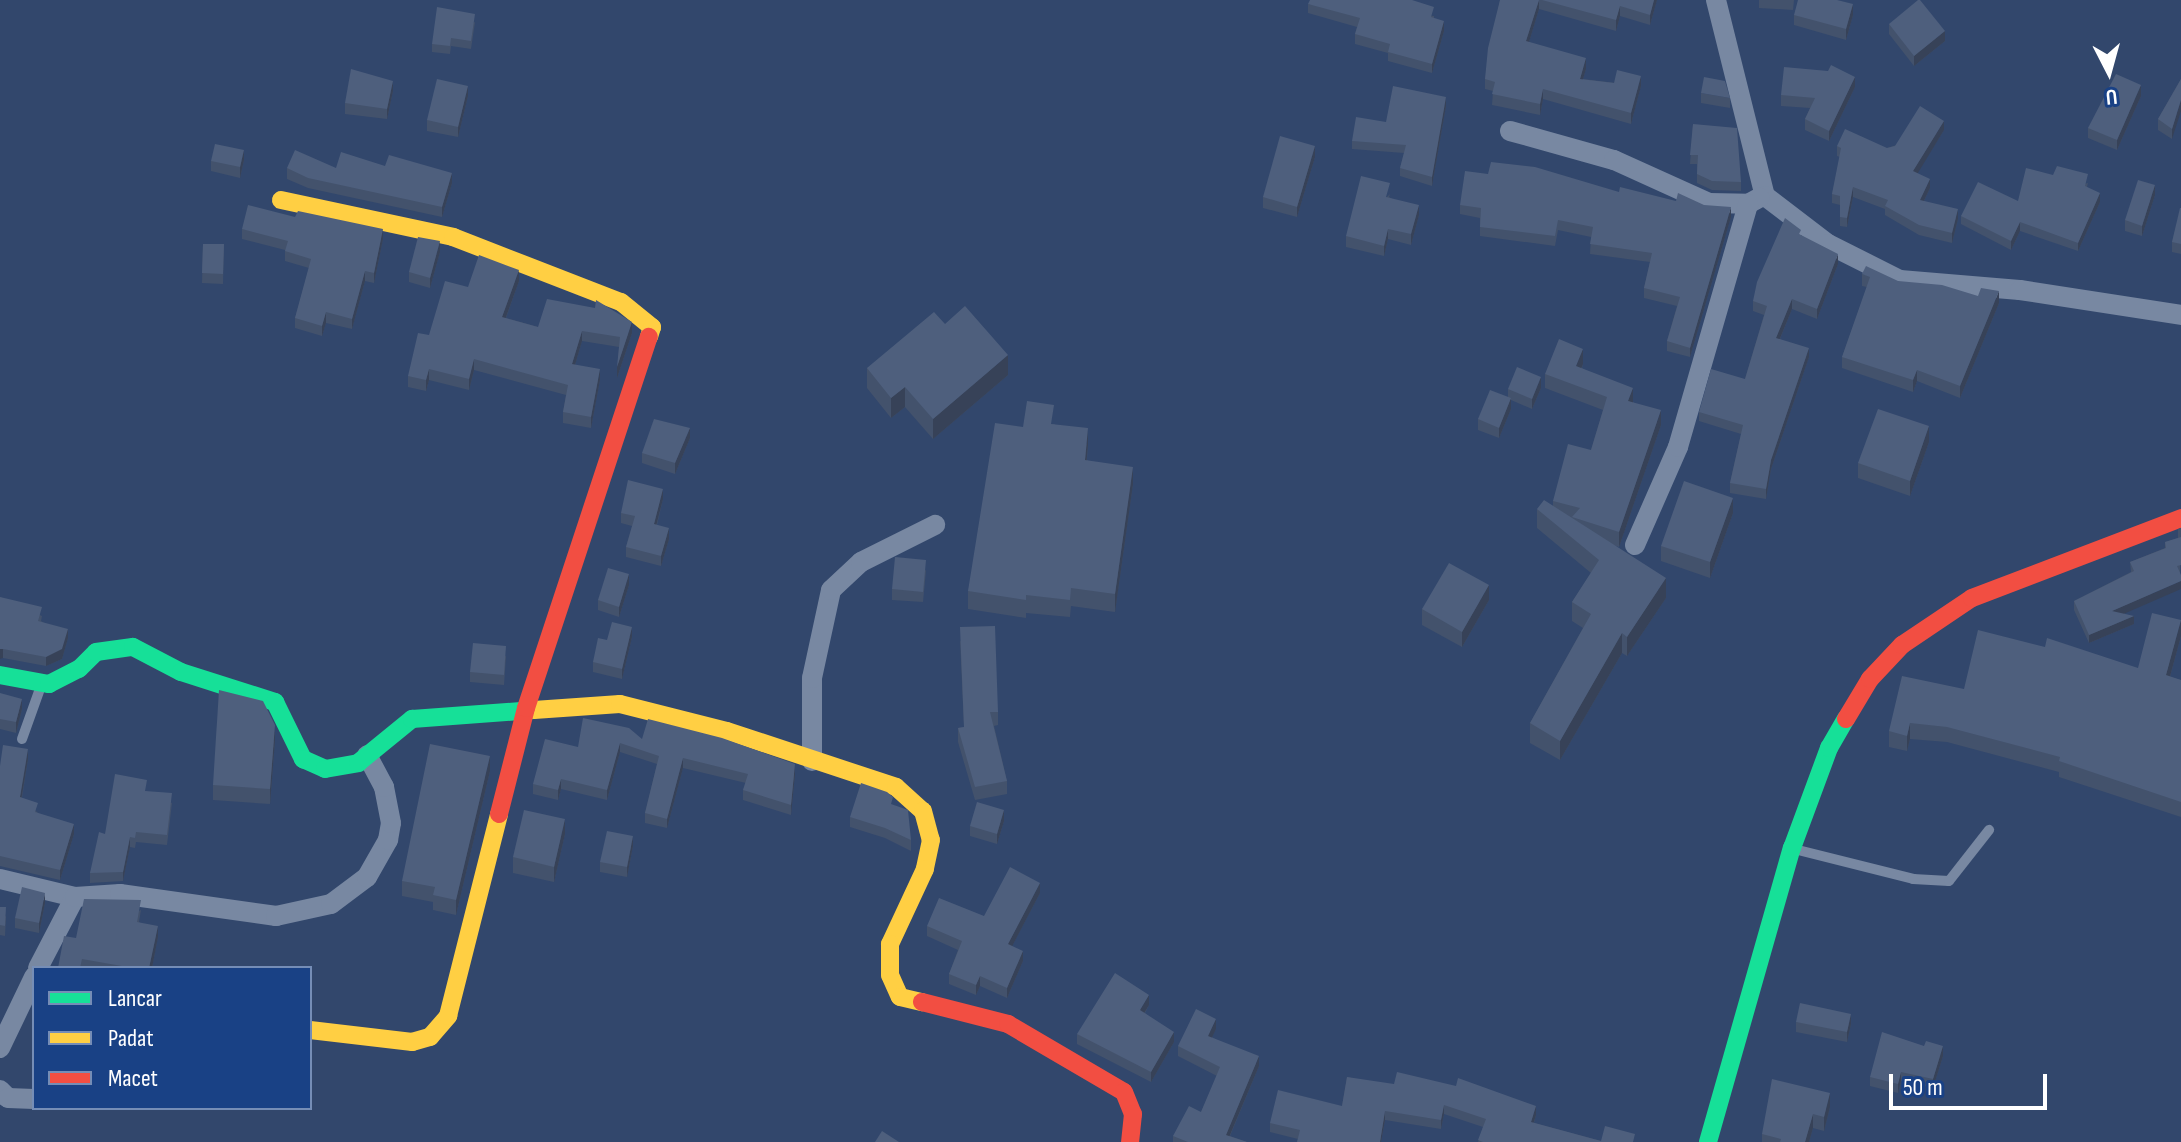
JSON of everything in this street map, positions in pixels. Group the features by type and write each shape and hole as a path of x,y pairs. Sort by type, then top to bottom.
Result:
{"street":[{"path":"1635,545 1678,447 1757,200 1716,0"},
{"path":"1510,131 1614,160 1692,198 1757,200 1828,244 1900,280 2020,290 2181,315"},
{"path":"281,200 453,237 621,302 652,327 526,708 456,998 442,1027 412,1042 312,1030"},
{"path":"1708,1142 1792,848 1850,707 1902,645 1972,598 2181,518"},
{"path":"812,761 812,678 831,590 861,562 935,525"},
{"path":"0,675 42,684 65,679 96,652 133,647 181,672 275,702 297,750 312,765 334,770 367,755 400,724 412,719 526,708 620,704 727,731 896,787 913,799 928,823 929,855 887,960 900,997 1008,1024 1124,1092 1133,1114 1130,1142"},
{"path":"0,879 75,897 120,894 276,916 331,904 367,877 388,840 391,823 384,787 367,755"},
{"path":"39,966 75,897"},
{"path":"0,1048 32,981"},
{"path":"0,1090 8,1098 32,1099"}],"lane":[{"path":"22,739 42,684"},
{"path":"1792,848 1913,879 1949,881 1989,830"}],"building":[{"path":"1310,0 1412,0 1434,7 1431,17 1444,21 1432,64 1388,52 1390,44 1355,34 1360,18 1308,4"},
{"path":"1500,0 1539,0 1526,41 1586,58 1580,79 1614,83 1617,70 1641,76 1631,113 1543,89 1540,104 1492,94 1495,82 1485,79 1488,48"},
{"path":"1542,0 1654,0 1650,15 1620,6 1616,20"},
{"path":"1798,0 1837,0 1853,4 1846,29 1794,15"},
{"path":"1918,0 1945,31 1914,56 1889,24"},
{"path":"437,7 475,14 471,41 451,38 450,46 432,44"},
{"path":"1831,65 1855,77 1829,131 1805,119 1815,98 1781,95 1784,67 1828,71"},
{"path":"351,69 393,81 387,109 345,103"},
{"path":"2116,74 2141,85 2117,140 2088,128"},
{"path":"1704,77 1725,81 1730,98 1701,93"},
{"path":"437,79 468,86 458,127 427,120"},
{"path":"2181,79 2181,100 2172,129 2158,119"},
{"path":"1393,86 1446,97 1432,177 1400,168 1406,145 1352,141 1356,117 1386,122"},
{"path":"1920,106 1944,121 1913,171 1930,179 1920,200 1958,209 1952,233 1919,225 1885,206 1888,200 1853,187 1847,218 1840,217 1840,196 1832,194 1841,148 1837,146 1845,129 1887,148 1895,146"},
{"path":"1693,124 1737,128 1741,182 1712,181 1697,174 1698,155 1690,155"},
{"path":"1280,136 1315,146 1297,207 1263,197"},
{"path":"215,144 244,150 240,167 211,161"},
{"path":"295,150 336,168 341,152 385,166 389,155 452,173 442,207 308,178 287,168"},
{"path":"1491,162 1535,167 1619,192 1620,187 1676,201 1678,193 1704,205 1731,207 1690,348 1667,341 1680,297 1644,288 1652,253 1590,244 1593,227 1558,220 1555,236 1480,227 1481,208 1460,205 1465,171 1488,174"},
{"path":"2057,166 2088,174 2085,186 2100,193 2078,243 2020,222 2011,241 1961,216 1978,182 2018,201 2026,168 2053,175"},
{"path":"1361,176 1390,183 1386,197 1419,205 1411,234 1388,229 1384,246 1346,236"},
{"path":"2138,180 2155,185 2142,226 2125,220"},
{"path":"248,205 295,217 298,211 383,229 374,273 365,271 352,319 326,312 322,326 295,318 311,259 285,251 288,241 242,229"},
{"path":"2181,208 2181,244 2172,242"},
{"path":"1785,218 1801,230 1799,234 1838,254 1817,309 1792,299 1776,338 1809,348 1771,460 1766,489 1730,483 1743,425 1699,412 1711,369 1745,379 1767,306 1753,301 1757,282"},
{"path":"418,237 440,241 430,278 409,272"},
{"path":"203,244 224,244 223,274 202,273"},
{"path":"479,255 519,270 502,317 538,327 547,299 595,308 596,300 632,322 617,367 620,337 582,331 572,364 600,369 591,417 563,412 568,385 474,359 469,379 429,369 426,380 408,376 418,333 429,335 445,281 468,287"},
{"path":"1866,266 1898,281 1942,285 1978,296 1981,288 1999,291 1960,386 1917,370 1913,380 1842,357 1870,277 1862,274"},
{"path":"965,306 1008,355 933,419 905,387 891,398 867,368 934,312 945,324"},
{"path":"1559,339 1583,349 1576,366 1633,388 1628,401 1661,410 1619,532 1572,517 1580,508 1553,501 1568,444 1591,450 1607,397 1545,374"},
{"path":"1517,367 1541,377 1532,399 1508,389"},
{"path":"1490,390 1511,398 1499,428 1478,419"},
{"path":"1027,401 1054,405 1051,424 1088,428 1085,460 1133,467 1115,594 1071,588 1070,600 1026,595 1026,600 968,591 995,423 1023,427"},
{"path":"1878,409 1929,426 1910,481 1858,463"},
{"path":"654,419 690,428 675,463 642,453"},
{"path":"628,480 663,489 654,524 669,528 661,556 626,547 635,516 621,513"},
{"path":"1684,481 1733,498 1710,562 1661,546"},
{"path":"1544,500 1666,578 1627,637 1622,633 1560,741 1530,723 1591,614 1572,602 1599,560 1537,509"},
{"path":"2181,537 2181,565 2177,566 2181,581 2112,611 2134,616 2089,635 2074,601 2134,571 2130,562 2166,548 2165,542"},
{"path":"895,557 926,560 923,592 892,589"},
{"path":"1449,563 1489,585 1462,632 1422,609"},
{"path":"608,568 629,574 619,607 598,600"},
{"path":"0,597 42,607 38,621 68,629 62,649 46,657 0,649"},
{"path":"2152,613 2181,620 2166,675 2181,680 2181,802 2059,761 2060,757 1947,727 1910,723 1907,736 1889,731 1902,676 1964,689 1978,630 2045,647 2047,638 2138,668"},
{"path":"612,622 632,627 622,669 593,662 598,638 607,640"},
{"path":"995,626 998,712 990,712 1007,781 975,787 958,728 964,727 960,627"},
{"path":"473,643 506,646 504,675 470,672"},
{"path":"219,690 263,701 275,725 270,789 213,785"},
{"path":"0,693 22,699 16,722 0,719"},
{"path":"583,718 629,728 642,739 648,719 722,738 795,764 791,805 743,790 748,774 683,758 667,819 645,813 659,756 620,743 607,790 561,779 558,790 533,784 545,739 578,747"},
{"path":"430,744 490,756 456,900 433,895 435,887 402,881"},
{"path":"3,745 28,749 20,797 38,803 35,812 74,824 60,870 0,856 0,766"},
{"path":"115,774 147,780 145,791 172,793 167,835 136,832 135,838 130,837 123,872 90,873 99,832 105,834"},
{"path":"861,783 887,792 893,797 891,804 908,810 911,840 850,817"},
{"path":"977,802 1004,810 997,834 970,826"},
{"path":"524,810 565,819 554,867 513,857"},
{"path":"607,831 633,836 627,867 600,862"},
{"path":"1010,867 1040,883 1008,944 1023,951 1007,988 980,976 976,985 949,974 962,941 927,926 939,898 984,916"},
{"path":"22,887 45,893 39,923 15,918"},
{"path":"84,899 141,900 137,922 158,926 149,966 122,966 82,959 80,966 58,966 64,936 76,938"},
{"path":"0,907 6,907 5,926 0,925"},
{"path":"1115,973 1149,995 1140,1010 1174,1032 1151,1072 1077,1034"},
{"path":"1800,1003 1851,1014 1847,1032 1796,1022"},
{"path":"1196,1009 1216,1019 1208,1036 1259,1056 1226,1135 1247,1142 1188,1142 1173,1136 1189,1106 1201,1112 1220,1067 1178,1046"},
{"path":"1882,1032 1924,1046 1926,1041 1943,1046 1933,1079 1901,1072 1898,1084 1870,1077"},
{"path":"1397,1072 1456,1086 1458,1078 1536,1106 1531,1122 1601,1141 1605,1126 1635,1134 1633,1142 1483,1142 1478,1140 1486,1119 1444,1105 1441,1120 1385,1111 1380,1142 1297,1142 1300,1130 1270,1123 1278,1090 1342,1106 1347,1077 1394,1084"},
{"path":"1772,1079 1830,1093 1824,1117 1813,1114 1805,1142 1780,1142 1781,1139 1762,1134"},
{"path":"882,1131 899,1142 875,1142"}],"traffic: fast":[{"path":"0,675 49,684 79,669 96,652 133,647 181,672 275,702 303,759 325,769 358,763 412,719 534,710"},
{"path":"1708,1142 1792,848 1829,748 1846,719"}],"traffic: slow":[{"path":"281,200 453,237 621,302 652,327 649,337"},
{"path":"534,710 620,704 727,731 896,787 923,811 931,840 925,869 890,944 890,975 900,997 922,1002"},
{"path":"312,1030 412,1042 430,1037 448,1016 499,814"}],"traffic: jam":[{"path":"499,814 526,708 649,337"},
{"path":"1846,719 1870,679 1902,645 1972,598 2181,518"},
{"path":"922,1002 1008,1024 1124,1092 1133,1114 1130,1142"}]}
